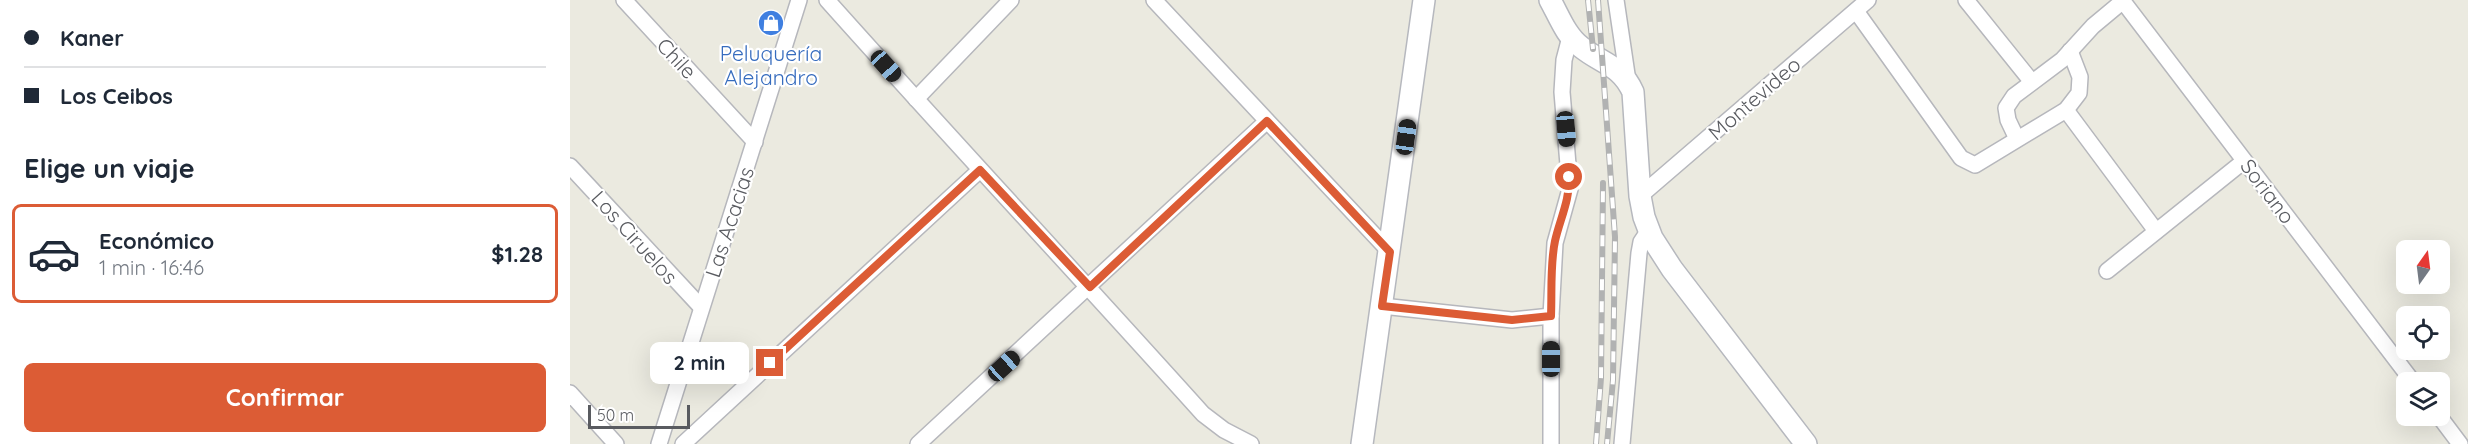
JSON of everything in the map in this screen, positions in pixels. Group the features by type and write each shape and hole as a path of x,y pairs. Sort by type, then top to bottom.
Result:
{"street":[{"name":"Chile","path":"624,0 755,142"},
{"name":"Las Acacias","path":"659,444 799,0"},
{"path":"827,0 1203,414 1224,430 1251,444"},
{"path":"916,99 1011,0"},
{"path":"1154,0 1390,252"},
{"path":"1362,444 1424,0"},
{"path":"1550,0 1570,37 1580,47 1620,71 1633,92 1640,196 1648,230 1672,269 1806,444"},
{"path":"1616,0 1628,81"},
{"name":"Montevideo","path":"1640,196 1868,0"},
{"path":"1966,0 2032,82"},
{"path":"2017,139 2008,120 2006,108 2014,96 2070,51 2093,26 2123,1"},
{"name":"Soriano","path":"2123,1 2406,372"},
{"path":"1856,11 1961,158 1975,165 2066,110 2079,93 2080,77 2070,51"},
{"path":"1551,444 1551,316 1555,243 1570,189 1562,92 1564,60 1570,37"},
{"path":"2066,110 2156,231"},
{"path":"918,444 1267,121"},
{"path":"2107,271 2244,161"},
{"name":"Los Ciruelos","path":"570,166 701,307"},
{"path":"683,444 980,170"},
{"path":"1622,444 1641,242 1648,230"},
{"path":"1382,306 1512,320 1551,316"},
{"path":"570,393 616,444"},
{"path":"2446,426 2460,444"}],"railway":[{"path":"1588,0 1593,49"},
{"path":"1598,0 1615,237 1613,380 1607,444"},
{"path":"1596,444 1601,378 1603,183"}],"place":[{"name":"Peluquería Alejandro","path":"771,23"}],"route":[{"path":"770,363 980,170 1090,287 1267,121 1390,252 1382,306 1512,320 1530,320 1551,316 1555,243 1566,208 1570,189 1569,177"}]}
